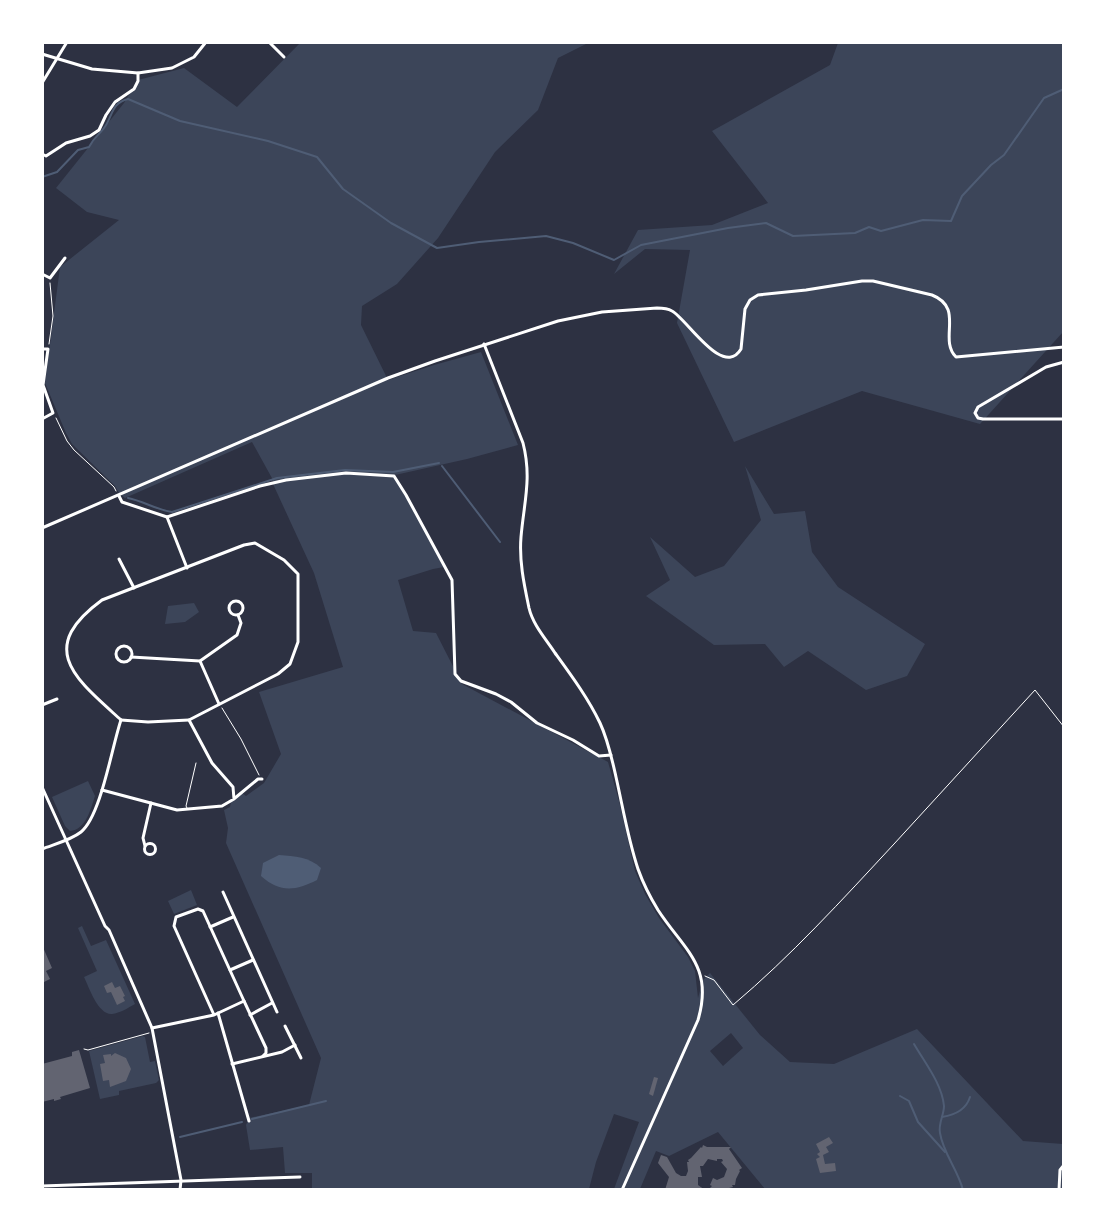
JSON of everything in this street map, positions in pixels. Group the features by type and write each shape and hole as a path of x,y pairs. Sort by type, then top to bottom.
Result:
{"street":[{"path":"42,84 66,42"},
{"path":"42,54 92,69 138,73 172,68 194,57 206,42"},
{"path":"269,42 284,57"},
{"path":"42,154 46,156 66,143 90,136 99,130 115,102 134,89 138,81 138,73"},
{"path":"42,274 50,278 65,258"},
{"path":"42,528 388,378 484,344 542,326 602,312 661,308 675,313 714,351 726,358 732,358 737,355 740,349 744,309 750,300 758,294 873,281 932,295 940,300 948,310 951,320 949,346 950,351 956,357 992,352 1064,347"},
{"path":"484,344 523,443 526,456 528,469 527,496 521,537 521,564 530,610 538,629 573,678 600,724 611,755 629,839 639,870 658,910 691,953 702,976 702,1006 698,1020 622,1190"},
{"path":"42,349 48,349 43,385 53,413 42,419"},
{"path":"1064,362 1046,367 978,407 974,413 978,418 983,419 1064,419"},
{"path":"119,496 122,502 167,517 260,486 286,480 346,473 394,476 452,580 455,674 461,681 496,694 511,702 537,723 599,756 611,755"},
{"path":"167,517 187,568"},
{"path":"256,543 284,560 298,574 299,587 298,642 290,664 278,674 189,720 148,722 120,720 72,672 66,654 70,633 93,607 102,600 187,568 244,545 256,543"},
{"path":"119,559 134,588"},
{"path":"233,602 240,602 243,607 242,612 238,615 233,615 229,612 228,607 233,602"},
{"path":"132,657 127,647 122,647 117,652 117,657 122,662 127,662 132,657 200,661 237,634 241,624 238,615"},
{"path":"200,661 219,704"},
{"path":"42,705 57,699"},
{"path":"42,849 82,832 94,816 120,720"},
{"path":"189,720 212,763 233,787 234,799"},
{"path":"102,790 177,810 187,810 222,806 234,799 258,779 262,779"},
{"path":"42,786 102,920 110,930 134,983 152,1030 164,1084 181,1180 180,1190"},
{"path":"145,846 153,845 155,850 152,855 145,853 143,838 151,803"},
{"path":"223,892 277,1012"},
{"path":"248,1120 216,1014 174,926 176,917 198,908 203,911 266,1048 266,1053 263,1056"},
{"path":"210,927 233,917"},
{"path":"230,970 253,960"},
{"path":"152,1030 216,1014 244,1002"},
{"path":"250,1015 272,1003"},
{"path":"285,1026 301,1058"},
{"path":"232,1064 282,1052 295,1045"},
{"path":"1059,1190 1060,1170 1064,1165"},
{"path":"42,1186 300,1177"}],"lane":[{"path":"187,810 186,806 196,763"}],"path":[{"path":"48,349 53,316 50,278"},
{"path":"53,413 74,450 114,487 119,496"},
{"path":"702,976 708,976 714,980 733,1005 742,998 785,959 853,888 1035,690 1064,727"},
{"path":"219,704 241,739 262,779"},
{"path":"84,1049 88,1050 152,1030"}],"shaded area":[{"path":"300,43 588,43 558,58 538,110 495,152 438,238 397,284 362,306 361,325 388,380 481,352 518,445 467,459 395,475 444,567 398,580 413,631 436,633 462,684 608,762 635,871 645,894 659,918 688,957 695,971 698,998 703,980 710,973 760,1035 790,1062 834,1064 917,1029 1023,1141 1063,1144 1062,1189 765,1189 718,1132 669,1156 656,1151 640,1189 614,1189 639,1122 614,1114 596,1162 589,1189 312,1189 312,1173 285,1173 283,1147 250,1150 246,1125 249,1118 309,1105 321,1058 226,843 228,828 224,810 230,807 231,802 242,793 246,796 264,783 281,754 259,692 343,667 314,573 273,484 273,480 252,442 125,498 72,444 45,383 60,267 119,220 87,212 56,188 124,103 138,80 184,68 237,107","holes":["731,1033 743,1048 723,1066 710,1051"]},
{"path":"838,43 1063,43 1063,332 980,424 862,391 734,442 677,323 690,250 645,249 614,274 638,230 712,225 768,203 712,131 830,65"},
{"path":"745,466 774,514 805,511 812,552 838,587 925,644 907,676 866,690 808,651 784,667 765,644 714,645 646,596 670,580 650,537 695,577 724,566 761,520"},
{"path":"194,603 199,612 185,622 165,624 168,606"},
{"path":"88,781 95,796 92,806 84,823 76,830 70,831 65,826 52,797"},
{"path":"279,855 312,861 321,868 317,880 295,888 281,888 268,882 261,876 263,863"},
{"path":"191,890 197,905 174,914 168,901"},
{"path":"82,926 91,946 106,940 135,1004 112,1014 102,1010 98,1005 84,977 97,971 78,928"},
{"path":"145,1037 150,1062 155,1061 159,1080 156,1083 119,1091 119,1095 100,1099 89,1051"}],"building":[{"path":"42,945 52,968 46,971 50,979 42,983"},
{"path":"112,982 115,988 120,986 125,996 123,997 125,1001 117,1005 111,992 107,993 104,986"},
{"path":"79,1050 90,1088 60,1097 61,1099 42,1102 42,1064 72,1056 72,1052"},
{"path":"115,1053 126,1058 131,1069 126,1081 110,1087 109,1080 103,1081 100,1064 105,1063 103,1055 111,1054 111,1056"},
{"path":"654,1077 658,1078 653,1096 649,1094"},
{"path":"829,1137 833,1143 826,1147 829,1152 823,1155 825,1164 835,1163 836,1171 820,1173 816,1159 820,1157 817,1154 820,1152 816,1144"},
{"path":"703,1145 707,1147 731,1147 729,1149 742,1168 739,1170 735,1185 732,1185 733,1187 729,1188 729,1190 708,1190 712,1186 710,1185 713,1178 717,1180 724,1177 727,1169 721,1162 723,1161 722,1159 717,1159 717,1161 708,1159 703,1166 700,1166 702,1177 698,1177 698,1185 705,1190 665,1190 669,1177 658,1163 661,1155 667,1157 676,1173 686,1176 688,1160"}],"waterway":[{"path":"42,177 57,172 78,150 89,147 104,128 115,107 128,99 180,121 268,141 317,157 343,189 391,223 437,248 546,236 573,243 614,260 641,245 728,228 766,223 793,236 855,233 869,227 881,231 923,220 951,221 962,196 991,165 1004,155 1044,98 1064,89"},
{"path":"128,498 172,512 277,478 345,470 393,472 439,463"},
{"path":"442,466 500,542"},
{"path":"914,1044 932,1074 943,1098 944,1106 940,1133 947,1155 958,1175 963,1190"},
{"path":"900,1096 909,1101 918,1122 945,1152"},
{"path":"942,1117 959,1111 966,1105 970,1097"},
{"path":"252,1119 326,1101"},
{"path":"180,1137 242,1122"}]}
